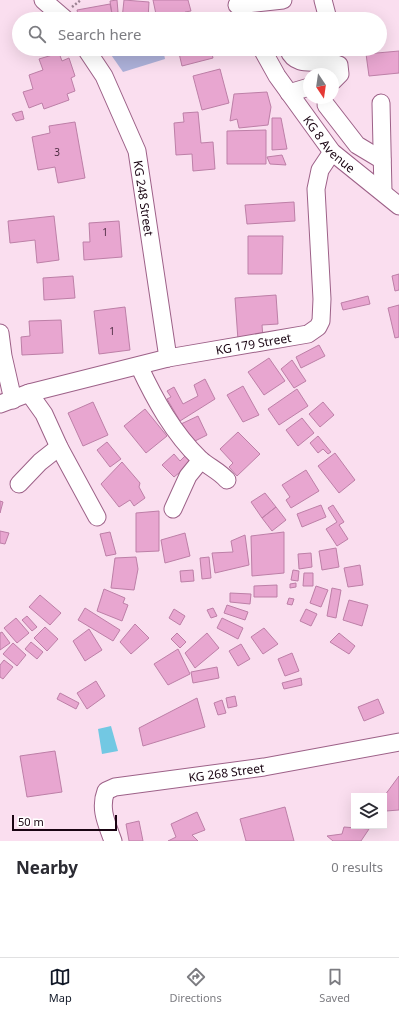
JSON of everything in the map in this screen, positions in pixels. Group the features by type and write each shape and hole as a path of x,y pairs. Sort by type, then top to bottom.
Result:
{"street":[{"path":"43,0 57,12"},
{"path":"239,8 283,0"},
{"path":"323,0 326,12"},
{"name":"KG 248 Street","path":"91,56 104,76 137,151 168,358"},
{"name":"KG 8 Avenue","path":"266,56 277,76 332,152 399,206"},
{"path":"291,56 299,62 332,62 339,65 339,75"},
{"path":"289,93 303,89"},
{"path":"381,103 383,192"},
{"path":"326,105 357,144 382,160"},
{"name":"KG 179 Street","path":"6,402 29,393 168,358 308,334 318,327 321,321 322,299 316,189 320,170 332,152"},
{"path":"0,333 6,402"},
{"path":"139,366 154,398 170,423 201,460 220,472 227,480"},
{"path":"29,393 44,414 59,447 96,517"},
{"path":"19,484 40,462 59,447"},
{"path":"173,509 188,476 201,460"},
{"name":"KG 268 Street","path":"113,841 104,815 102,801 106,791 115,787 264,768 399,742"}],"shaded area":[{"path":"112,56 164,56 165,59 123,72"},
{"path":"111,726 118,751 102,754 98,729"}],"building":[{"path":"117,0 118,12 112,12 110,1"},
{"path":"124,0 149,2 148,12 123,12"},
{"path":"153,0 188,0 191,11 185,12 156,12"},
{"path":"110,4 112,12 77,12 77,10"},
{"path":"399,51 399,73 369,76 366,56 387,56 387,52"},
{"path":"49,56 60,56 62,61 69,58 75,76 71,78 75,91 67,94 69,100 44,109 42,103 29,108 23,92 33,89 29,75 43,70 39,59"},
{"path":"180,56 212,56 213,58 182,66"},
{"path":"220,69 229,103 202,110 193,76"},
{"path":"267,92 271,107 268,125 239,128 237,119 230,121 234,94"},
{"path":"22,111 24,119 16,121 12,114"},
{"path":"198,112 201,143 213,142 215,169 193,171 192,154 176,155 174,123 184,122 183,113"},
{"path":"272,118 281,118 287,149 272,150"},
{"path":"75,122 85,178 58,183 55,167 38,170 32,137 50,133 49,126"},
{"path":"266,130 266,164 227,164 227,131"},
{"path":"282,155 286,165 270,164 267,157"},
{"path":"294,202 295,221 247,224 245,205"},
{"path":"54,216 59,260 37,263 35,240 10,243 8,221"},
{"path":"119,221 122,257 84,260 83,242 90,242 89,223"},
{"path":"248,236 283,236 282,274 248,274"},
{"path":"399,274 399,290 395,291 392,276"},
{"path":"73,276 75,298 44,300 43,278"},
{"path":"276,295 278,324 262,325 263,338 238,340 235,298"},
{"path":"368,296 370,304 343,310 341,303"},
{"path":"399,305 399,337 395,338 388,308"},
{"path":"125,307 130,350 99,354 94,311"},
{"path":"61,320 63,353 22,355 21,337 30,336 29,321"},
{"path":"319,345 325,356 301,368 296,357"},
{"path":"269,358 285,381 264,395 248,372"},
{"path":"292,360 306,381 294,388 281,369"},
{"path":"205,379 215,399 180,421 167,399 171,397 167,391 174,387 183,404 198,396 194,385"},
{"path":"243,386 259,415 243,422 227,395"},
{"path":"297,389 308,406 279,425 268,409"},
{"path":"93,402 108,435 83,446 68,413"},
{"path":"323,402 334,415 320,427 309,414"},
{"path":"145,409 167,436 146,453 124,426"},
{"path":"198,416 207,435 191,443 181,424"},
{"path":"302,418 314,433 298,446 286,430"},
{"path":"238,432 260,454 237,476 229,467 233,463 220,449"},
{"path":"318,436 331,452 328,454 323,449 318,453 310,443"},
{"path":"107,442 121,459 110,467 97,450"},
{"path":"188,453 195,460 174,477 162,465 174,454 180,461"},
{"path":"335,453 355,480 339,493 318,466"},
{"path":"122,462 140,483 139,487 145,498 134,506 130,500 119,507 101,484"},
{"path":"306,470 319,491 291,508 286,500 290,497 282,485"},
{"path":"265,493 276,507 262,518 251,502"},
{"path":"0,501 3,502 0,513"},
{"path":"321,505 326,517 302,527 297,514"},
{"path":"333,505 344,522 339,525 348,539 337,546 326,529 337,522 328,508"},
{"path":"276,507 286,520 272,531 262,518"},
{"path":"159,511 159,551 136,552 136,513"},
{"path":"0,531 9,533 5,544 0,543"},
{"path":"110,532 116,554 106,556 100,534"},
{"path":"284,532 284,573 252,576 251,536"},
{"path":"185,533 190,556 165,563 161,540"},
{"path":"245,535 249,565 215,573 212,553 233,552 231,541"},
{"path":"336,548 339,567 322,570 319,551"},
{"path":"311,553 312,567 299,569 298,554"},
{"path":"136,557 138,569 134,590 111,588 115,558"},
{"path":"209,557 211,578 202,579 200,558"},
{"path":"360,565 363,585 348,587 344,568"},
{"path":"193,570 194,581 181,582 180,571"},
{"path":"293,570 299,571 298,581 291,580"},
{"path":"304,573 313,573 313,586 303,586"},
{"path":"296,583 296,587 290,588 290,584"},
{"path":"277,585 277,597 254,597 254,586"},
{"path":"316,586 328,590 321,607 310,603"},
{"path":"332,588 341,590 336,618 327,616"},
{"path":"104,589 125,598 123,603 128,605 122,621 97,611"},
{"path":"230,593 251,594 250,604 230,602"},
{"path":"40,595 61,613 50,625 29,607"},
{"path":"289,598 294,599 292,605 287,604"},
{"path":"349,600 368,605 362,626 343,620"},
{"path":"227,605 248,612 245,620 224,613"},
{"path":"85,608 120,630 113,641 78,620"},
{"path":"213,608 217,616 211,618 207,610"},
{"path":"174,609 185,616 180,625 169,618"},
{"path":"306,609 317,614 311,626 300,621"},
{"path":"27,616 37,627 32,631 22,620"},
{"path":"16,618 29,633 17,643 4,628"},
{"path":"222,618 243,628 238,639 217,628"},
{"path":"135,624 149,638 131,654 120,642"},
{"path":"45,627 58,639 47,651 34,638"},
{"path":"264,628 278,644 263,654 251,637"},
{"path":"89,629 102,650 85,661 73,641"},
{"path":"2,632 10,643 0,650 0,633"},
{"path":"177,633 186,642 180,648 171,639"},
{"path":"207,633 219,648 195,668 185,653"},
{"path":"339,633 355,646 349,654 330,642"},
{"path":"31,642 43,652 37,659 25,649"},
{"path":"13,643 26,655 17,666 3,654"},
{"path":"241,644 250,659 238,666 229,651"},
{"path":"178,649 190,674 168,685 154,664"},
{"path":"292,653 299,671 285,676 278,659"},
{"path":"4,660 13,667 3,679 0,677 0,665"},
{"path":"217,667 219,678 193,683 191,672"},
{"path":"301,678 302,685 284,689 282,683"},
{"path":"96,681 105,696 87,709 77,693"},
{"path":"60,693 79,703 76,709 57,699"},
{"path":"235,696 237,706 228,708 226,698"},
{"path":"197,698 205,727 143,746 139,728"},
{"path":"378,699 384,713 364,721 358,707"},
{"path":"222,700 226,713 218,715 214,703"},
{"path":"55,751 62,792 27,797 20,756"},
{"path":"399,776 399,810 387,811 386,793"},
{"path":"285,807 294,841 246,841 240,819"},
{"path":"197,812 205,830 192,835 198,841 168,841 176,837 171,824"},
{"path":"139,821 143,841 129,841 126,824"},
{"path":"344,827 351,828 351,829 369,829 361,841 333,841 327,836 342,834"}]}
